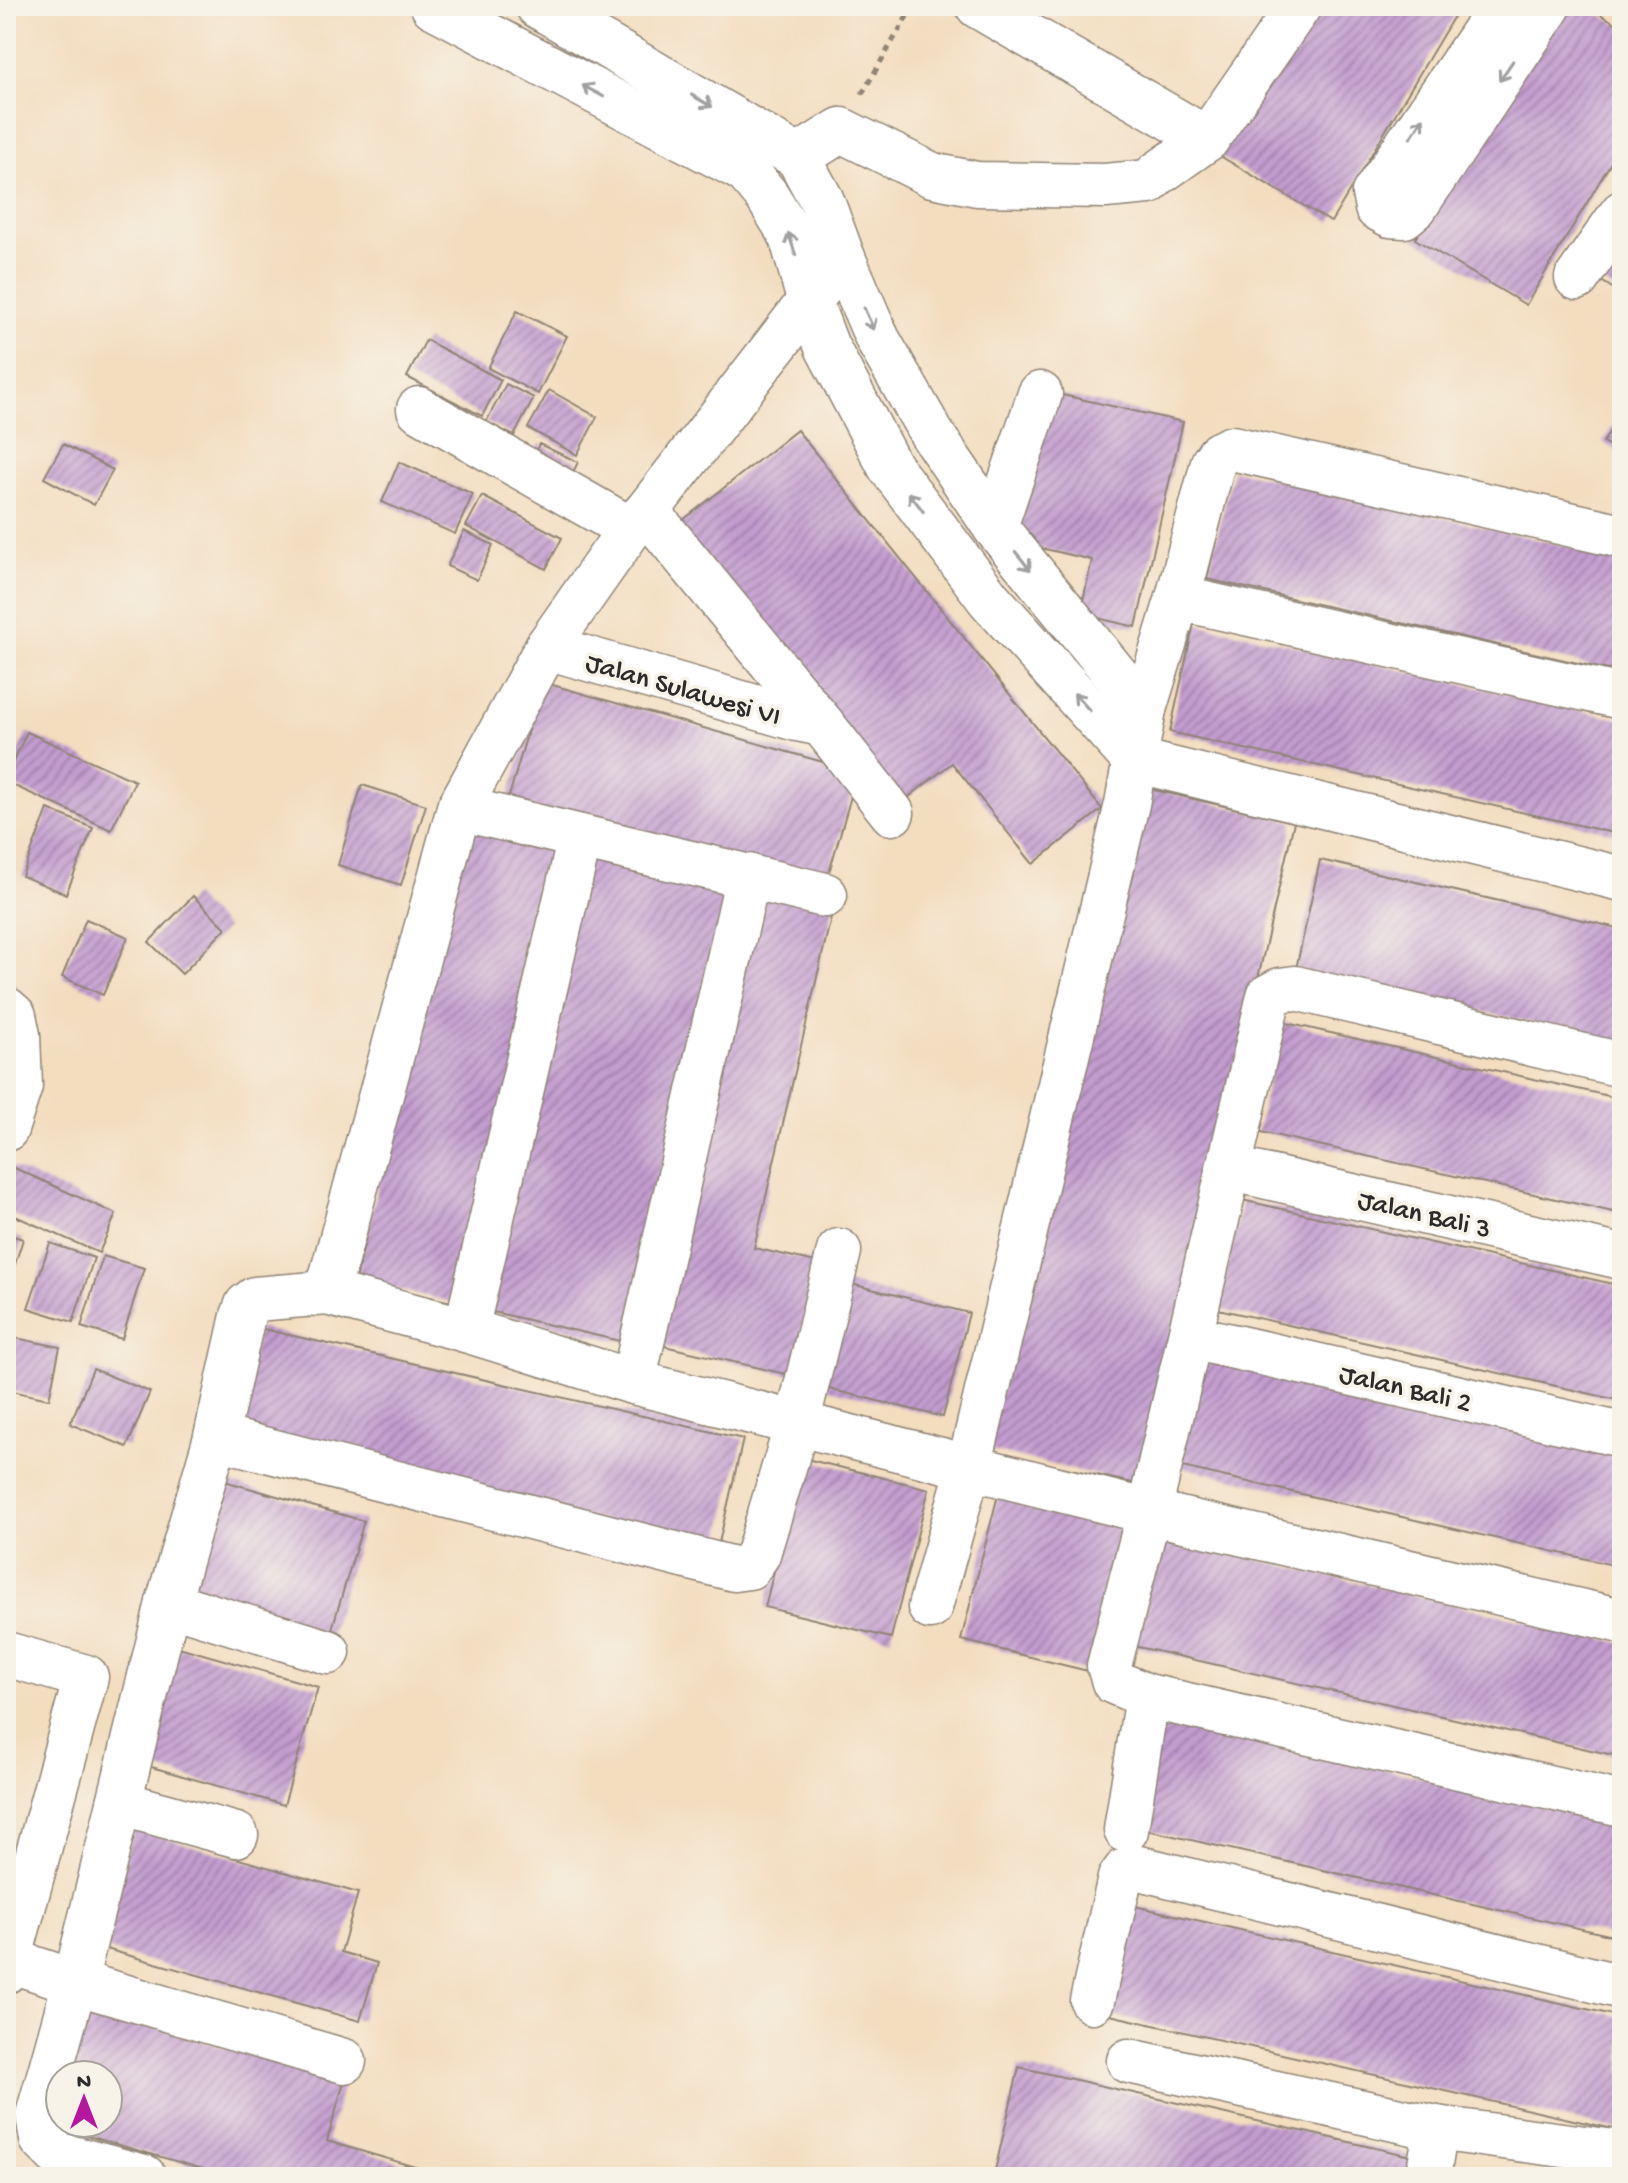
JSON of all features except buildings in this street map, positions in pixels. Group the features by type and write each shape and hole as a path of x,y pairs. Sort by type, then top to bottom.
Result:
{"street":[{"path":"538,6 798,157 822,201 878,340 932,434 995,527 1144,709"},
{"path":"978,6 1207,139"},
{"path":"1501,6 1374,193 1377,208 1390,215 1404,216 1415,207 1549,6"},
{"path":"798,157 841,130 932,175 977,184 1105,186 1149,182 1207,139 1296,7"},
{"path":"448,10 746,171 767,196 791,235 809,300 827,347 890,467 989,599 1134,760 1622,879"},
{"path":"1577,278 1622,213"},
{"path":"327,1293 459,808 547,647 639,520 843,258"},
{"path":"995,527 1040,394"},
{"path":"419,409 639,520 822,724 892,813"},
{"path":"930,1607 969,1467 1120,835 1144,709 1178,598 1209,473 1219,454 1232,448 1622,536"},
{"path":"1178,598 1622,697"},
{"name":"Jalan Sulawesi VI","path":"547,647 822,724"},
{"path":"459,808 825,895"},
{"path":"466,1330 580,837"},
{"path":"633,1382 748,876"},
{"path":"1622,1065 1295,988 1280,990 1269,996 1191,1337 1109,1666 1114,1682 1147,1696 1622,1804"},
{"path":"6,1009 14,1016 18,1035 20,1086 6,1129"},
{"name":"Jalan Bali 3","path":"1228,1168 1622,1257"},
{"path":"216,1437 734,1569 749,1567 758,1554 797,1424 839,1251"},
{"path":"144,2177 57,2154 42,2139 38,2115 75,1982 168,1603 216,1437 243,1316 247,1305 255,1299 327,1293 466,1330 633,1382 797,1424 1149,1512 1622,1621"},
{"name":"Jalan Bali 2","path":"1191,1337 1622,1435"},
{"path":"168,1603 328,1652"},
{"path":"6,1654 86,1677 7,1963 344,2061"},
{"path":"1126,1830 1147,1696"},
{"path":"119,1803 236,1835"},
{"path":"1092,2001 1120,1878 1125,1871 1135,1867 1622,1987"},
{"path":"1129,2061 1436,2128 1622,2153"},
{"path":"1428,2177 1436,2128"}],"path":[{"path":"841,130 913,6"}]}
